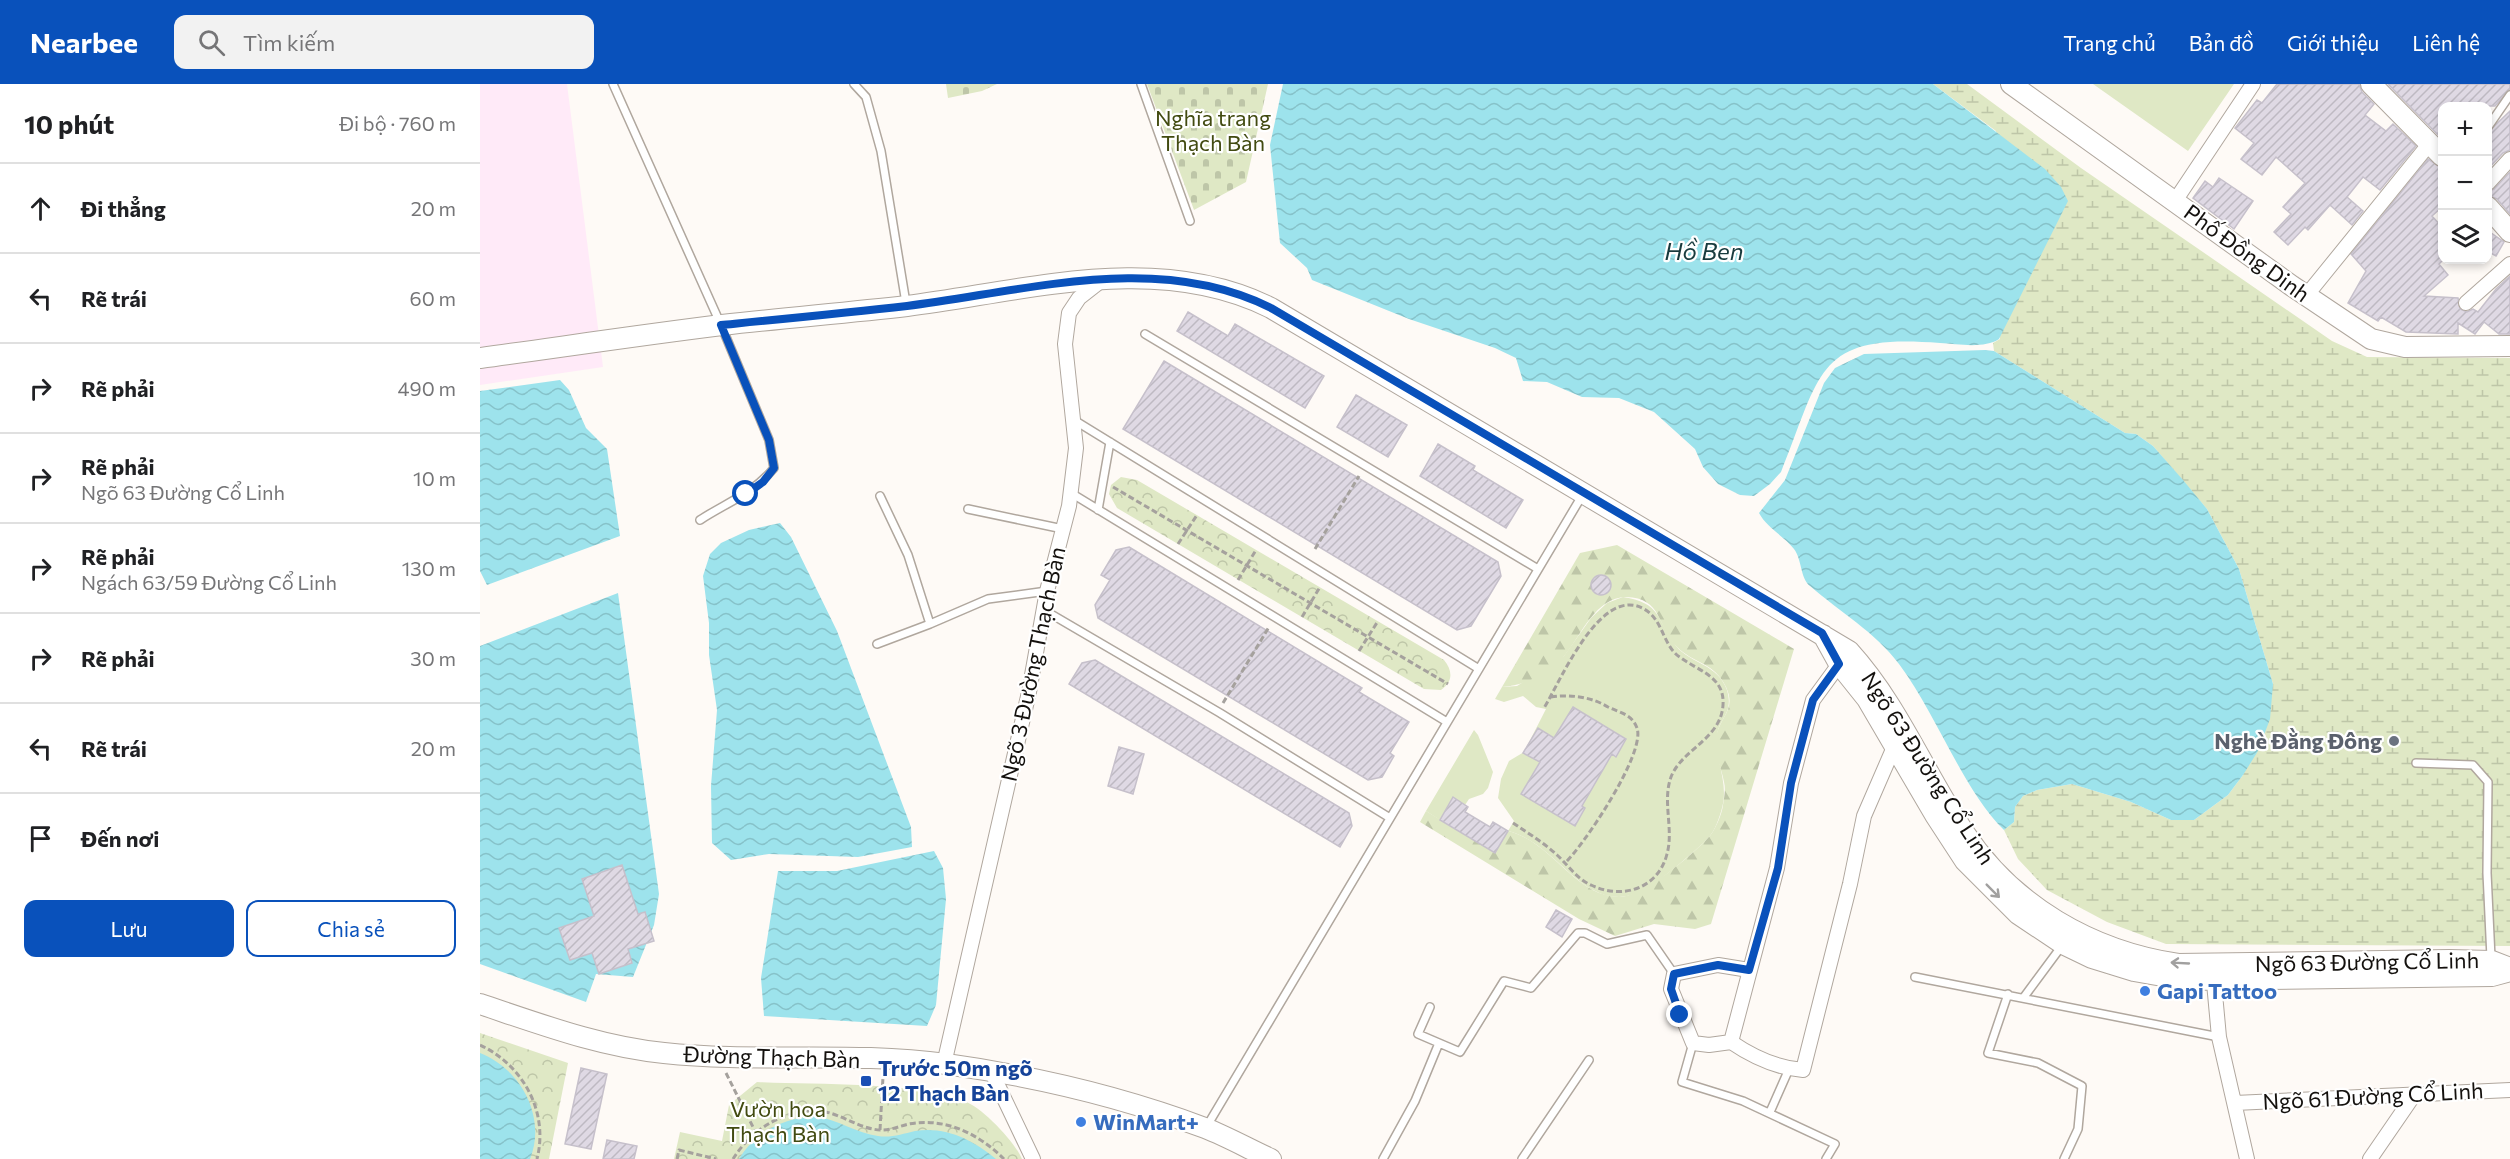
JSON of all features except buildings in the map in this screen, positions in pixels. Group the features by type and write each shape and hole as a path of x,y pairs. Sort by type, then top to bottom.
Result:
{"street":[{"name":"Phố Đồng Dinh","path":"2011,84 2358,332 2386,345 2405,347 2510,346"},
{"path":"2175,201 2253,84"},
{"path":"2306,296 2436,149 2371,84"},
{"path":"2492,178 2510,159"},
{"path":"2490,210 2510,231"},
{"path":"2466,303 2510,264"},
{"name":"Ngõ 63 Đường Cổ Linh","path":"480,358 721,325 907,306 1107,277 1202,284 1255,299 1822,633 1844,658 1866,670 1900,737 1942,811 1972,856 2066,936 2140,957 2213,972 2501,969"},
{"name":"Ngõ 3 Đường Thạch Bàn","path":"944,1064 1029,692 1047,591 1071,493 1076,447 1065,344 1069,313 1079,298 1107,277"},
{"path":"1731,1042 1778,868 1791,783 1813,700 1844,658"},
{"path":"1749,970 1718,965 1674,974 1671,989 1693,1042 1709,1045 1731,1042 1749,1055 1789,1069 1803,1070 1850,884 1864,816 1900,737"},
{"path":"2213,972 2219,1037 2247,1159"},
{"name":"Đường Thạch Bàn","path":"480,1004 610,1044 662,1053 718,1058 884,1060 944,1064 1091,1091 1205,1128 1271,1159"},
{"path":"992,1073 1034,1159"},
{"name":"Ngõ 61 Đường Cổ Linh","path":"2235,1103 2510,1089"},
{"path":"2370,1159 2414,1095"}],"lane":[{"path":"613,84 721,325 769,440 774,468 763,482 700,519"},
{"path":"854,84 866,97 881,151 907,306"},
{"path":"1141,84 1191,220"},
{"path":"2492,120 2510,95"},
{"path":"1145,334 1538,570"},
{"path":"1074,420 1479,669"},
{"path":"1098,510 1110,442"},
{"path":"1205,1128 1584,492"},
{"path":"1071,493 1447,722"},
{"path":"880,496 909,555 930,624"},
{"path":"968,510 1063,529"},
{"path":"877,644 988,599 1047,591"},
{"path":"1044,610 1220,713 1390,818"},
{"path":"2416,763 2473,765 2488,782 2487,873 2501,969"},
{"path":"1430,1007 1418,1034 1460,1052 1504,981 1531,988 1578,933 1607,944 1647,935 1674,974"},
{"path":"2024,997 2066,936"},
{"path":"1915,977 2219,1037"},
{"path":"2008,994 1988,1053 2038,1063 2082,1086 2078,1129 2064,1159"},
{"path":"1693,1042 1682,1082 1770,1112 1835,1144 1826,1159"},
{"path":"1383,1159 1415,1101 1439,1043"},
{"path":"1522,1159 1589,1060"},
{"path":"1770,1112 1789,1069"}],"path":[{"path":"1316,549 1360,474"},
{"path":"1103,481 1448,684"},
{"path":"1178,544 1197,515"},
{"path":"1238,580 1256,550"},
{"path":"1302,617 1320,587"},
{"path":"1513,823 1546,845 1589,885 1606,891 1623,892 1652,881 1661,869 1671,839 1669,790 1671,777 1679,765 1714,731 1721,718 1724,704 1721,689 1713,677 1676,655 1655,618 1643,608 1621,605 1603,615 1544,708"},
{"path":"1359,651 1378,621"},
{"path":"1223,703 1269,626"},
{"path":"1551,697 1572,695 1603,703 1626,714 1634,723 1638,735 1625,775 1594,823 1587,839 1565,863"},
{"path":"480,1045 502,1059 521,1078 535,1102 540,1126 537,1159"},
{"path":"718,1058 755,1132"},
{"path":"880,1130 884,1060"},
{"path":"733,1159 741,1145 755,1132 783,1117 810,1111 828,1113 880,1130 933,1122 973,1135 1004,1159"},
{"path":"677,1159 679,1150 716,1159"}],"shaded area":[{"path":"480,84 567,84 603,367 480,385"}],"green space":[{"path":"946,84 997,84 982,91 948,98"},
{"name":"Nghĩa trang Thạch Bàn","path":"1147,84 1268,84 1246,182 1194,210"},
{"path":"1933,84 1967,84 2081,168 2332,341 2367,357 2510,358 2510,946 2166,944 2107,922 2047,890 2018,859 2004,830 2014,822 2015,807 2023,796 2037,790 2072,784 2131,802 2171,820 2194,820 2228,795 2243,775 2273,684 2239,569 2207,509 2153,446 2136,434 2125,433 1994,351 1993,343 2000,339 1996,131"},
{"path":"2093,84 2234,84 2188,151"},
{"path":"1121,477 1137,480 1444,660 1449,668 1450,680 1441,690 1424,689 1117,508 1109,494 1111,485"},
{"path":"1617,545 1794,649 1711,924 1695,929 1654,924 1615,936 1579,919 1420,822 1426,811 1495,853 1508,831 1524,837 1589,888 1619,897 1629,895 1653,883 1679,864 1711,835 1720,818 1724,796 1725,785 1716,752 1716,740 1719,727 1729,706 1729,695 1716,673 1677,647 1658,615 1647,602 1626,597 1606,603 1590,618 1565,655 1545,673 1529,681 1502,687 1580,553"},
{"path":"1623,597 1645,603 1652,608 1676,646 1689,657 1711,669 1723,681 1729,705 1717,736 1724,799 1713,831 1698,848 1651,886 1619,897 1604,895 1590,888 1538,846 1508,831 1514,821 1498,798 1501,779 1509,761 1524,752 1546,709 1536,707 1523,696 1504,702 1495,699 1502,687 1517,686 1564,656 1591,618 1607,603"},
{"path":"1474,730 1493,772 1488,788 1483,794 1469,799 1465,805 1453,798 1440,820 1426,811"},
{"path":"480,1033 568,1063 549,1159 480,1159"},
{"name":"Vườn hoa Thạch Bàn","path":"757,1082 890,1087 917,1090 964,1101 980,1110 997,1126 1013,1144 1022,1159 674,1159 680,1132 722,1141 729,1105"}],"water":[{"name":"Hồ Ben","path":"1283,84 1933,84 2045,169 2061,187 2068,201 1999,339 1986,344 1971,345 1899,342 1869,345 1846,353 1829,366 1817,384 1781,472 1754,496 1740,495 1718,484 1703,467 1695,449 1654,412 1619,398 1582,397 1547,382 1523,381 1516,358 1495,348 1409,319 1312,280 1307,268 1280,243 1270,145"},
{"path":"1994,351 2125,433 2136,434 2153,446 2207,509 2239,569 2273,684 2270,719 2258,751 2228,795 2194,820 2171,820 2131,802 2072,784 2037,790 2023,796 2015,807 2014,822 2004,830 1976,794 1899,664 1868,632 1807,583 1794,549 1766,523 1759,513 1785,480 1824,383 1835,368 1864,354"},
{"path":"560,380 569,390 586,428 607,449 620,536 487,585 480,571 480,391"},
{"path":"780,523 791,537 837,631 911,827 912,847 858,857 769,854 731,860 712,843 711,786 717,710 709,655 709,623 703,576 710,554 721,543 749,530"},
{"path":"618,593 659,894 654,925 633,977 596,974 586,1002 480,964 480,646"},
{"path":"934,851 943,868 946,899 936,1005 927,1026 764,1016 761,978 778,871 837,871"},
{"path":"480,1053 495,1060 508,1070 527,1096 535,1127 530,1159 480,1159"},
{"path":"816,1116 878,1136 926,1130 948,1133 968,1140 996,1159 739,1159 754,1141 772,1128 804,1117"}],"place":[{"name":"Nghè Đằng Đông","path":"2394,741"},
{"name":"Gapi Tattoo","path":"2145,991"},
{"name":"Trước 50m ngõ 12 Thạch Bàn","path":"866,1081"},
{"name":"WinMart+","path":"1081,1122"}],"route":[{"path":"746,494 763,482 774,468 769,440 721,325 907,306 1107,277 1202,284 1255,299 1822,633 1839,664 1813,700 1791,783 1778,868 1749,970 1718,965 1674,974 1671,989 1680,1015"}]}
